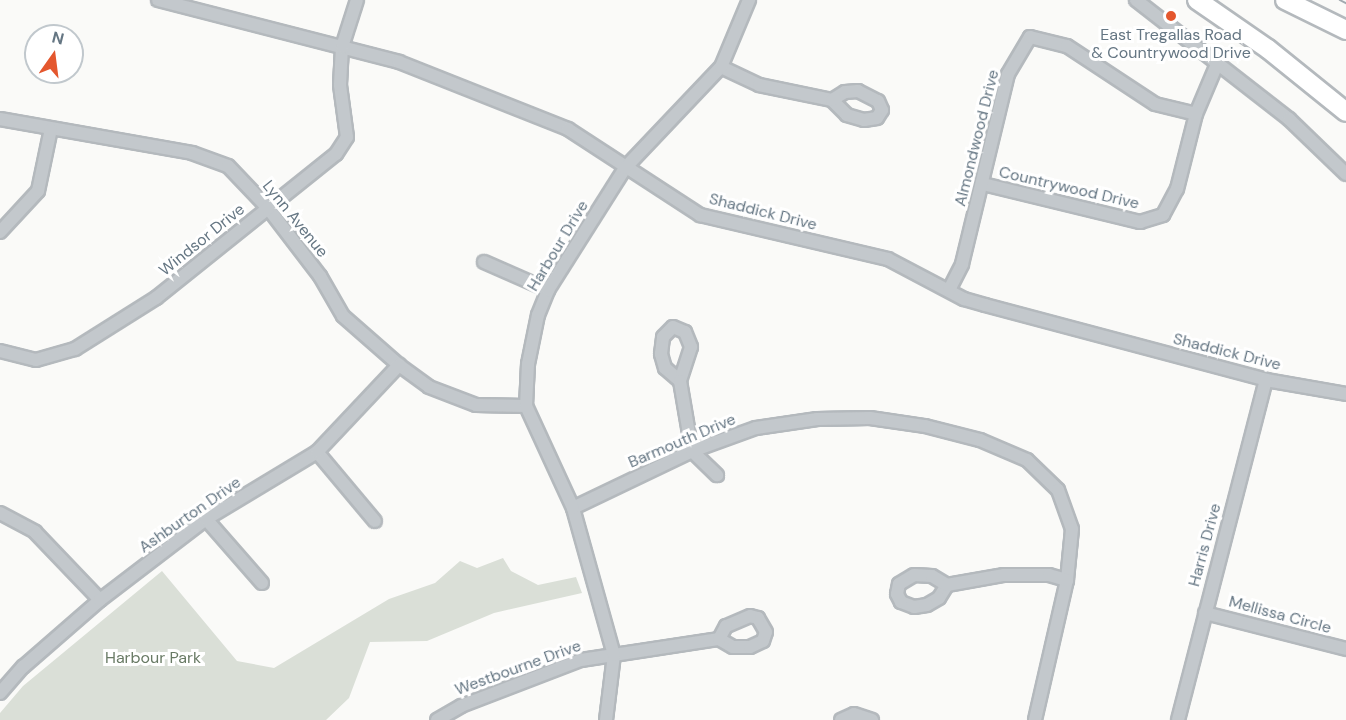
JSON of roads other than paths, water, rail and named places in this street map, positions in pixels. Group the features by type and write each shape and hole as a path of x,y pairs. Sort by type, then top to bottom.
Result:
{"highway":[{"path":"1197,0 1268,50 1346,112"},
{"path":"1286,0 1346,30"}],"street":[{"name":"Shaddick Drive","path":"158,0 399,62 568,129 700,215 888,260 985,305 1266,380 1346,394"},
{"name":"Windsor Drive","path":"0,351 36,360 75,349 156,298 336,154 347,136 340,85 342,47 357,0"},
{"name":"Harbour Drive","path":"606,720 614,655 573,508 526,406 528,364 538,315 548,290 625,168 721,67 749,0"},
{"path":"1136,0 1289,119 1346,174"},
{"name":"Almondwood Drive","path":"949,290 962,264 1008,74 1030,37 1067,46 1155,104 1196,114"},
{"name":"Countrywood Drive","path":"983,184 1140,222 1163,215 1171,205 1196,114 1218,62"},
{"path":"721,67 759,85 832,100"},
{"name":"Lynn Avenue","path":"0,119 192,153 228,166 268,208 320,276 343,316 399,365 429,387 476,405 526,406"},
{"path":"0,232 38,191 51,129"},
{"path":"484,262 548,290"},
{"name":"Ashburton Drive","path":"0,693 23,667 100,600 206,519 317,452 399,365"},
{"name":"Harris Drive","path":"1178,720 1266,380"},
{"path":"680,381 692,451 717,476"},
{"name":"Barmouth Drive","path":"573,508 692,451 756,428 817,419 870,418 980,440 1027,460 1058,490 1072,529 1067,580 1035,720"},
{"path":"317,452 375,521"},
{"path":"0,513 35,532 100,600"},
{"path":"206,519 262,583"},
{"path":"947,585 1004,575 1049,576 1067,580"},
{"name":"Mellissa Circle","path":"1205,613 1346,650"},
{"name":"Westbourne Drive","path":"437,720 461,706 581,660 719,639"},
{"path":"841,720 854,714 872,720"}],"tram line":[{"path":"1340,0 1346,3"}],"place":[{"name":"East Tregallas Road & Countrywood Drive","path":"1171,16"}],"park label":[{"name":"Harbour Park","path":"153,658"}]}
